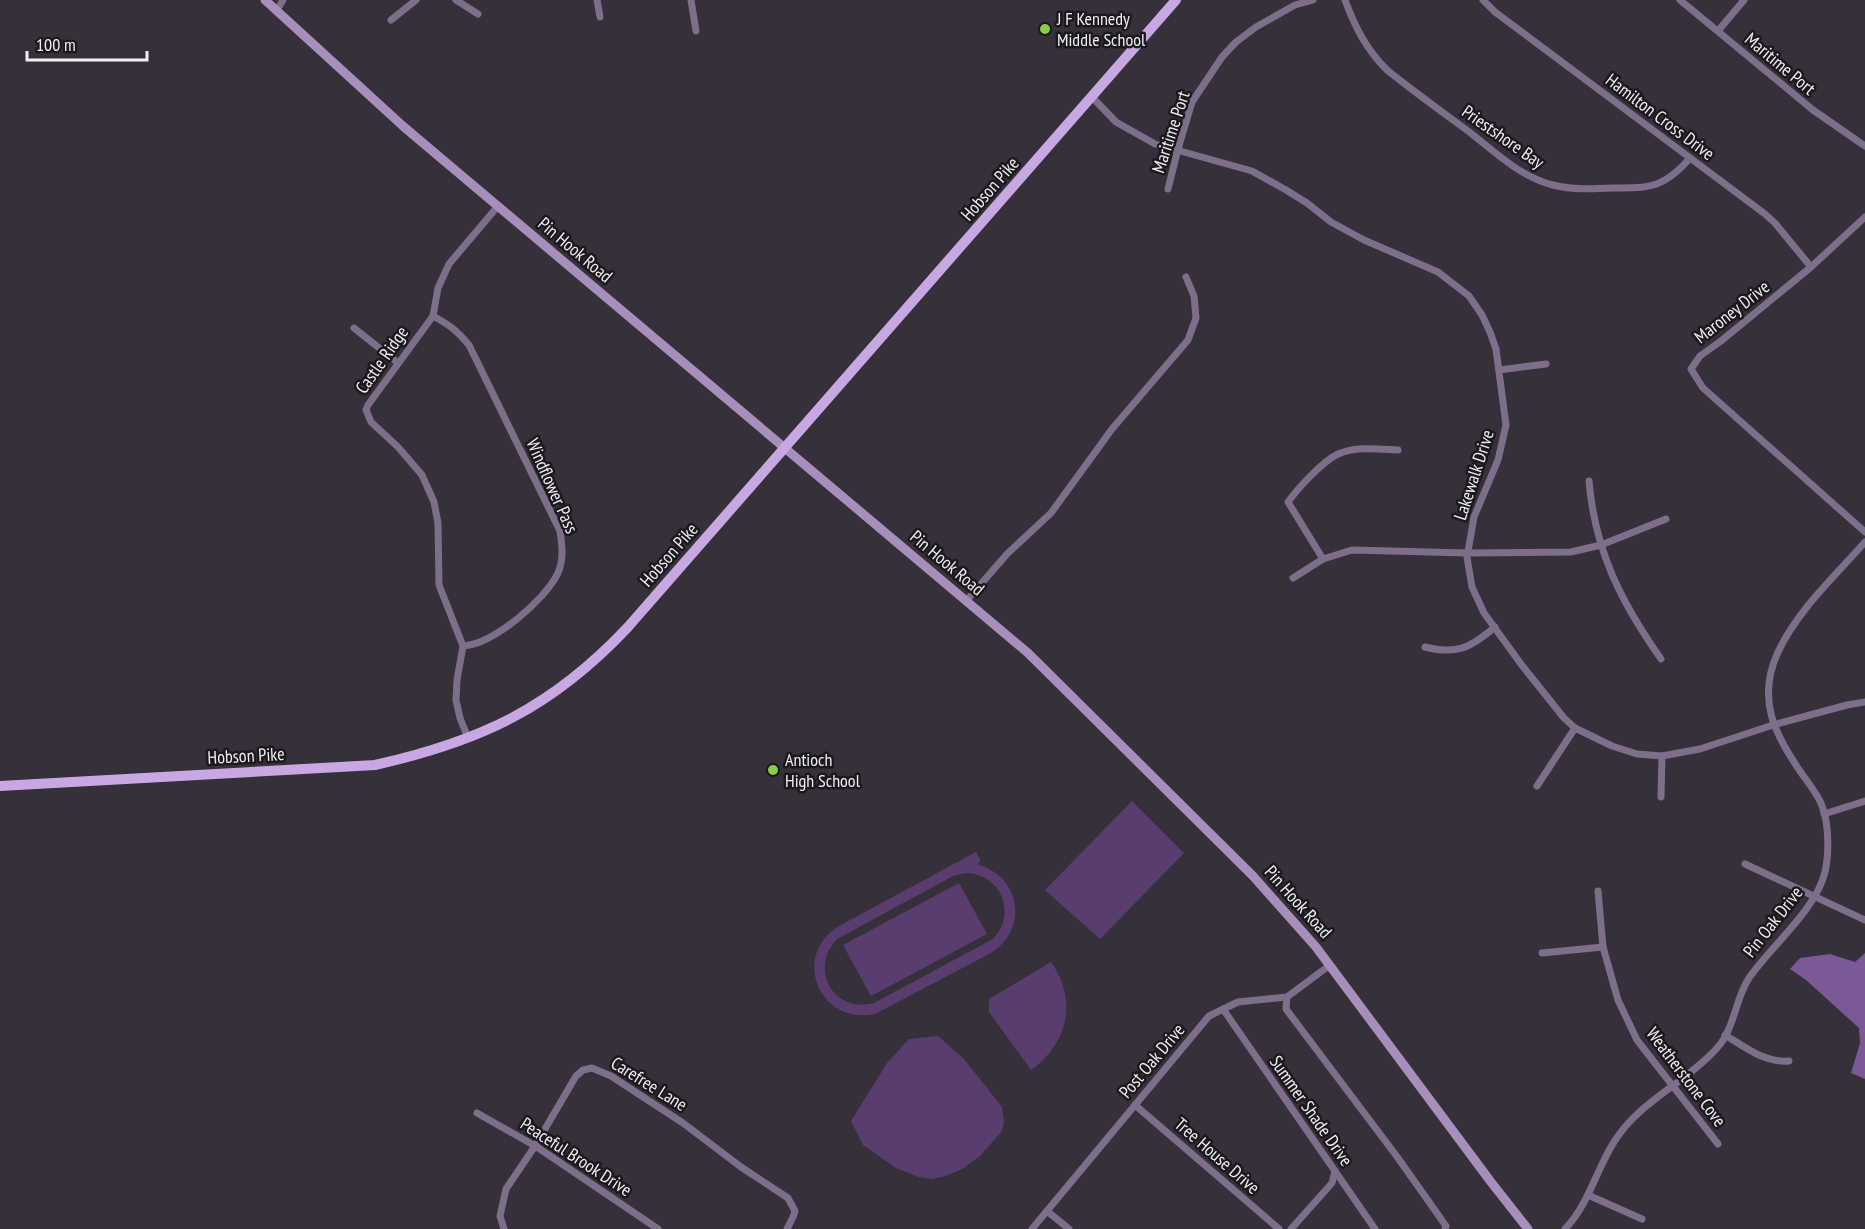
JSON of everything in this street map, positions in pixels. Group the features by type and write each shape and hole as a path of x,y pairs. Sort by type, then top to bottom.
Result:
{"main road":[{"name":"Hobson Pike","path":"0,786 375,765 419,755 468,738 514,717 541,701 574,678 604,652 1176,0"}],"street":[{"name":"Pin Hook Road","path":"265,0 404,127 1028,653 1253,876 1316,947 1528,1229"},
{"path":"277,10 283,0"},
{"path":"391,20 416,0"},
{"path":"456,0 478,14"},
{"path":"597,0 600,17"},
{"path":"691,0 696,31"},
{"name":"Maritime Port","path":"1168,189 1192,102 1222,57 1236,42 1256,27 1295,5 1313,0"},
{"name":"Priestshore Bay","path":"1346,0 1361,38 1387,70 1513,166 1531,177 1569,188 1640,188 1654,186 1670,178 1690,158"},
{"name":"Hamilton Cross Drive","path":"1483,0 1765,214 1811,267"},
{"name":"Maritime Port","path":"1680,0 1813,110 1865,146"},
{"path":"1718,31 1744,0"},
{"name":"Lakewalk Drive","path":"1092,98 1116,122 1155,144 1252,171 1307,203 1331,222 1364,240 1438,272 1469,296 1482,315 1496,349 1506,425 1498,460 1474,517 1467,553 1472,587 1484,613 1494,627 1564,718 1575,728 1612,746 1637,754 1662,756 1700,749 1773,725 1865,702"},
{"name":"Castle Ridge","path":"463,646 439,585 438,523 429,489 412,461 380,432 367,416 366,410 433,316 438,288 449,264 498,206"},
{"name":"Maroney Drive","path":"1865,217 1811,267 1700,356 1691,369 1703,388 1865,532"},
{"path":"967,600 1007,554 1052,513 1112,429 1188,340 1196,318 1194,296 1186,277"},
{"name":"Windflower Pass","path":"433,316 450,325 469,345 560,531 563,549 558,572 537,601 489,638 470,646 463,646"},
{"path":"354,328 398,363"},
{"path":"1499,370 1546,364"},
{"path":"1323,559 1288,502 1298,488 1338,454 1364,448 1398,450"},
{"path":"1589,481 1592,508 1601,545 1621,597 1661,659"},
{"path":"1293,578 1323,559 1352,550 1467,553 1571,552 1601,545 1666,519"},
{"name":"Pin Oak Drive","path":"1565,1229 1577,1214 1614,1142 1624,1128 1649,1103 1718,1047 1730,1027 1747,980 1785,936 1814,897 1825,872 1828,840 1823,808 1786,751 1773,725 1769,686 1778,653 1798,618 1865,542"},
{"path":"1425,647 1450,651 1464,648 1479,640 1494,627"},
{"path":"463,646 456,680 456,700 468,738"},
{"path":"1537,786 1575,728"},
{"path":"1661,797 1662,756"},
{"path":"1824,814 1865,801"},
{"path":"1745,864 1865,920"},
{"name":"Weatherstone Cove","path":"1598,891 1603,947 1618,1000 1637,1040 1718,1144"},
{"path":"1542,953 1603,947"},
{"path":"1330,965 1287,997 1286,1009 1398,1158 1446,1226 1445,1229"},
{"name":"Post Oak Drive","path":"1032,1229 1209,1016 1238,1002 1287,997"},
{"name":"Summer Shade Drive","path":"1223,1009 1375,1229"},
{"path":"1725,1035 1770,1060 1789,1060"},
{"name":"Carefree Lane","path":"504,1229 500,1216 506,1189 535,1146 576,1076 587,1069 596,1069 663,1109 741,1167 788,1198 795,1211 787,1229"},
{"name":"Tree House Drive","path":"1135,1105 1279,1229"},
{"name":"Peaceful Brook Drive","path":"477,1113 535,1146 658,1229"},
{"path":"1291,1229 1332,1184 1335,1171"},
{"path":"1588,1194 1642,1219"},
{"path":"1047,1211 1069,1229"}],"shaded area":[{"path":"1132,801 1184,853 1100,939 1045,890"},
{"path":"976,852 981,861 977,864 992,870 1003,879 1011,891 1015,904 1015,917 1011,930 1003,942 991,953 875,1014 856,1015 839,1010 818,986 814,970 816,954 824,939 839,926","holes":["965,873 988,880 1002,896 1004,918 993,939 874,1003 860,1005 847,1002 837,995 825,975 825,963 837,939 953,876"]},
{"path":"959,883 987,934 871,996 843,945"},
{"path":"1865,953 1865,1079 1851,1073 1860,1043 1859,1028 1806,980 1790,969 1800,958 1830,954 1855,962"},
{"path":"1051,962 1064,991 1065,1020 1054,1048 1031,1070 989,1012 989,999"},
{"path":"938,1036 964,1059 1002,1107 1004,1122 1002,1131 980,1156 962,1169 932,1179 919,1177 896,1168 863,1145 851,1121 887,1063 909,1039"}],"place":[{"name":"J F Kennedy Middle School","path":"1045,29"},
{"name":"Antioch High School","path":"773,770"}]}
